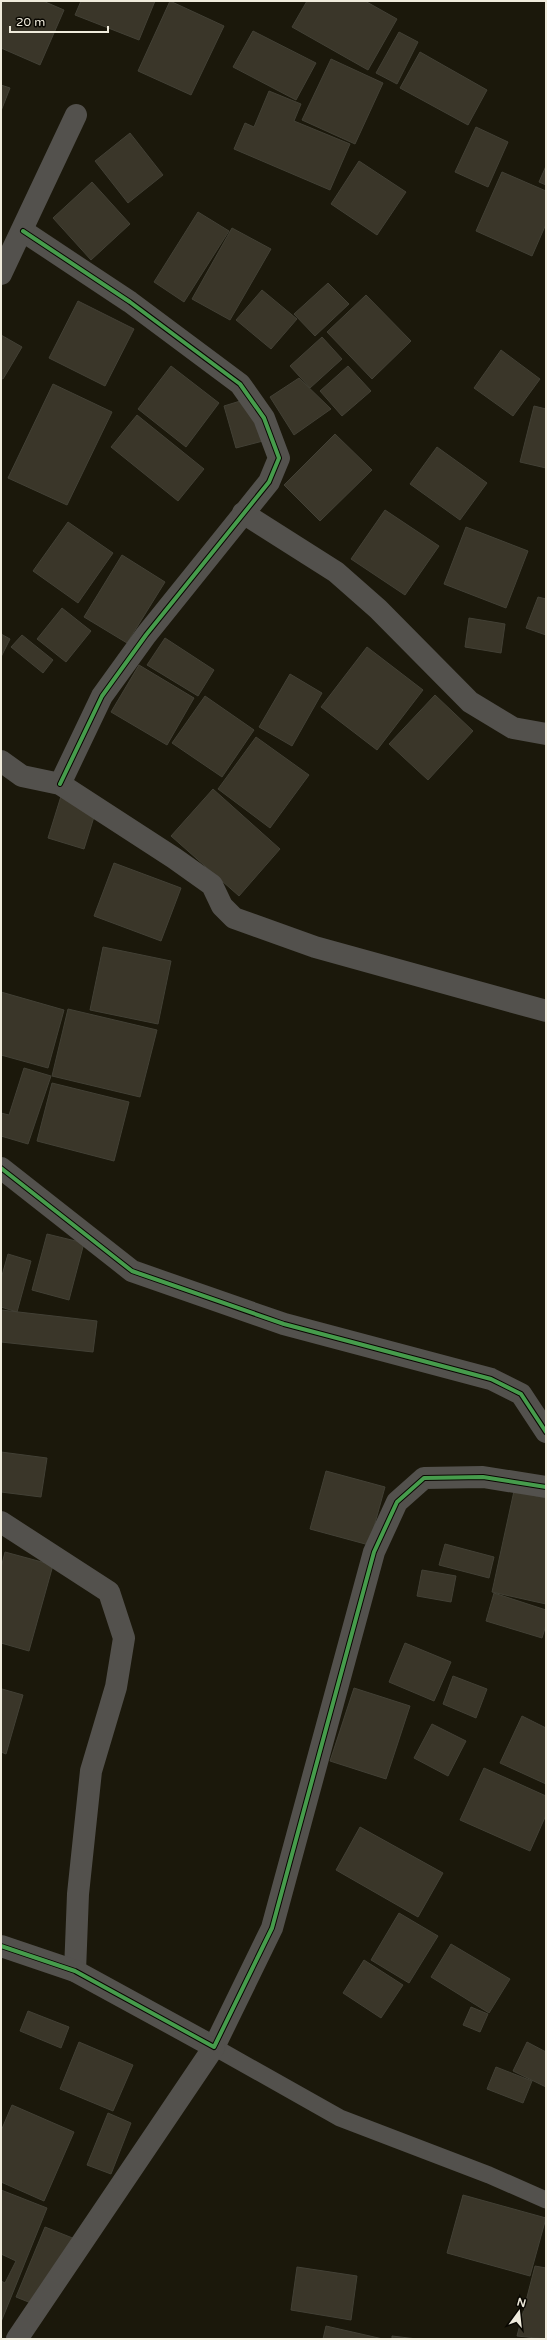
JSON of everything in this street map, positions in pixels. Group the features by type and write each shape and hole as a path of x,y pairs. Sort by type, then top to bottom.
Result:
{"street":[{"path":"1,274 23,231 76,115"},
{"path":"23,231 130,302 240,384 264,418 279,458 269,482 146,635 102,696 60,784"},
{"path":"243,513 336,572 378,609 470,702 513,728 546,734"},
{"path":"1,760 22,776 60,784 212,885 222,906 234,918 315,947 546,1010"},
{"path":"1,1168 132,1271 284,1324 491,1379 520,1394 546,1432"},
{"path":"17,2339 214,2046 272,1928 374,1552 396,1502 424,1478 483,1477 546,1487"},
{"path":"1,1522 109,1592 124,1638 116,1687 91,1772 78,1894 75,1971"},
{"path":"1,1946 75,1971 214,2046"}],"lane":[{"path":"214,2046 340,2118 489,2175 546,2200"}],"building":[{"path":"1,1 43,1 64,10 40,65 1,48"},
{"path":"81,1 155,1 139,40 75,15"},
{"path":"170,1 224,26 191,95 138,71"},
{"path":"307,1 365,1 397,19 368,70 292,27"},
{"path":"253,31 316,63 296,100 233,67"},
{"path":"399,32 418,42 397,84 376,73"},
{"path":"420,52 487,90 468,125 400,88"},
{"path":"331,59 383,83 355,144 302,120"},
{"path":"1,85 10,88 1,111"},
{"path":"269,91 301,104 294,121 350,144 330,190 234,149 245,123 254,127"},
{"path":"476,127 508,142 488,187 455,172"},
{"path":"130,133 163,175 128,203 95,161"},
{"path":"359,161 406,192 377,235 331,204"},
{"path":"546,166 546,185 539,182"},
{"path":"502,172 546,191 546,224 532,256 476,231"},
{"path":"92,182 130,224 91,260 53,218"},
{"path":"198,212 229,231 184,302 154,282"},
{"path":"232,228 271,249 230,320 192,299"},
{"path":"328,283 349,304 315,336 294,314"},
{"path":"262,290 297,319 271,349 236,320"},
{"path":"366,295 411,341 372,379 327,332"},
{"path":"78,301 134,329 105,386 49,358"},
{"path":"1,335 22,347 3,379 1,378"},
{"path":"322,337 342,359 310,388 290,366"},
{"path":"501,350 540,379 513,416 474,388"},
{"path":"171,366 219,403 186,447 138,409"},
{"path":"348,366 371,391 342,416 320,391"},
{"path":"299,378 331,409 294,435 270,397"},
{"path":"53,384 112,412 67,505 8,478"},
{"path":"250,398 263,441 236,448 224,406"},
{"path":"534,406 546,409 546,468 520,462"},
{"path":"137,415 204,469 178,501 111,447"},
{"path":"335,434 372,470 320,521 284,485"},
{"path":"437,447 487,483 460,520 410,484"},
{"path":"385,510 439,546 405,595 351,559"},
{"path":"68,522 113,553 78,603 33,571"},
{"path":"466,527 528,551 506,608 444,584"},
{"path":"122,555 165,582 127,643 84,617"},
{"path":"538,597 546,599 546,635 526,628"},
{"path":"62,608 91,631 66,662 37,639"},
{"path":"469,618 505,624 501,653 465,647"},
{"path":"1,634 10,639 1,657"},
{"path":"22,635 53,660 43,673 11,647"},
{"path":"165,638 214,670 198,696 147,665"},
{"path":"367,647 423,690 377,750 321,707"},
{"path":"139,665 194,698 167,745 111,712"},
{"path":"290,674 322,693 292,746 259,727"},
{"path":"435,695 473,731 428,780 389,744"},
{"path":"205,696 254,730 222,777 172,743"},
{"path":"256,737 309,775 270,828 218,789"},
{"path":"213,789 280,849 239,896 171,836"},
{"path":"62,793 98,804 84,849 48,838"},
{"path":"114,863 181,888 161,941 94,916"},
{"path":"103,947 171,961 158,1024 90,1010"},
{"path":"1,992 64,1010 48,1068 1,1055"},
{"path":"68,1009 157,1030 140,1097 52,1076"},
{"path":"24,1068 51,1076 28,1144 1,1136 1,1113 9,1115"},
{"path":"52,1083 129,1102 114,1161 37,1141"},
{"path":"47,1234 84,1243 69,1300 32,1290"},
{"path":"8,1254 31,1261 17,1312 1,1307 1,1279"},
{"path":"1,1310 97,1321 93,1352 1,1342"},
{"path":"1,1452 47,1458 41,1497 1,1492"},
{"path":"326,1471 385,1487 369,1545 310,1529"},
{"path":"514,1491 546,1498 546,1604 492,1592"},
{"path":"445,1544 494,1557 489,1578 439,1565"},
{"path":"5,1552 53,1565 29,1651 1,1643 1,1568"},
{"path":"422,1570 456,1576 451,1602 417,1596"},
{"path":"494,1593 546,1610 546,1625 542,1638 486,1621"},
{"path":"405,1643 451,1662 434,1701 389,1682"},
{"path":"453,1676 487,1689 476,1718 443,1704"},
{"path":"354,1688 410,1706 386,1779 330,1761"},
{"path":"2,1689 23,1695 6,1754 1,1752"},
{"path":"522,1716 546,1728 546,1784 500,1763"},
{"path":"432,1724 466,1741 448,1776 414,1758"},
{"path":"484,1768 546,1796 546,1815 530,1851 460,1820"},
{"path":"360,1827 443,1873 418,1917 336,1870"},
{"path":"399,1913 438,1936 409,1983 371,1960"},
{"path":"451,1944 510,1979 489,2013 431,1977"},
{"path":"364,1960 403,1985 381,2018 343,1993"},
{"path":"471,2007 488,2014 480,2032 463,2025"},
{"path":"28,2011 69,2027 61,2048 20,2031"},
{"path":"79,2042 133,2065 113,2111 60,2089"},
{"path":"527,2042 546,2052 546,2087 513,2071"},
{"path":"496,2067 532,2081 523,2103 487,2089"},
{"path":"12,2105 74,2132 44,2201 1,2182 1,2131"},
{"path":"108,2113 131,2123 111,2174 87,2165"},
{"path":"1,2190 47,2208 1,2322 1,2281 5,2283 16,2261 1,2254"},
{"path":"463,2195 546,2218 530,2276 447,2253"},
{"path":"45,2227 75,2239 46,2309 16,2297"},
{"path":"535,2266 546,2268 546,2339 517,2336"},
{"path":"297,2267 357,2276 351,2320 291,2310"},
{"path":"326,2326 383,2339 323,2339"},
{"path":"392,2336 417,2339 392,2339"}],"cycle path":[{"path":"23,231 130,302 240,384 264,418 279,458 269,482 146,635 102,696 60,784"},
{"path":"1,1168 132,1271 284,1324 491,1379 521,1394 546,1432"},
{"path":"1,1946 75,1971 214,2047 272,1928 374,1552 397,1502 424,1478 483,1477 546,1487"}]}
